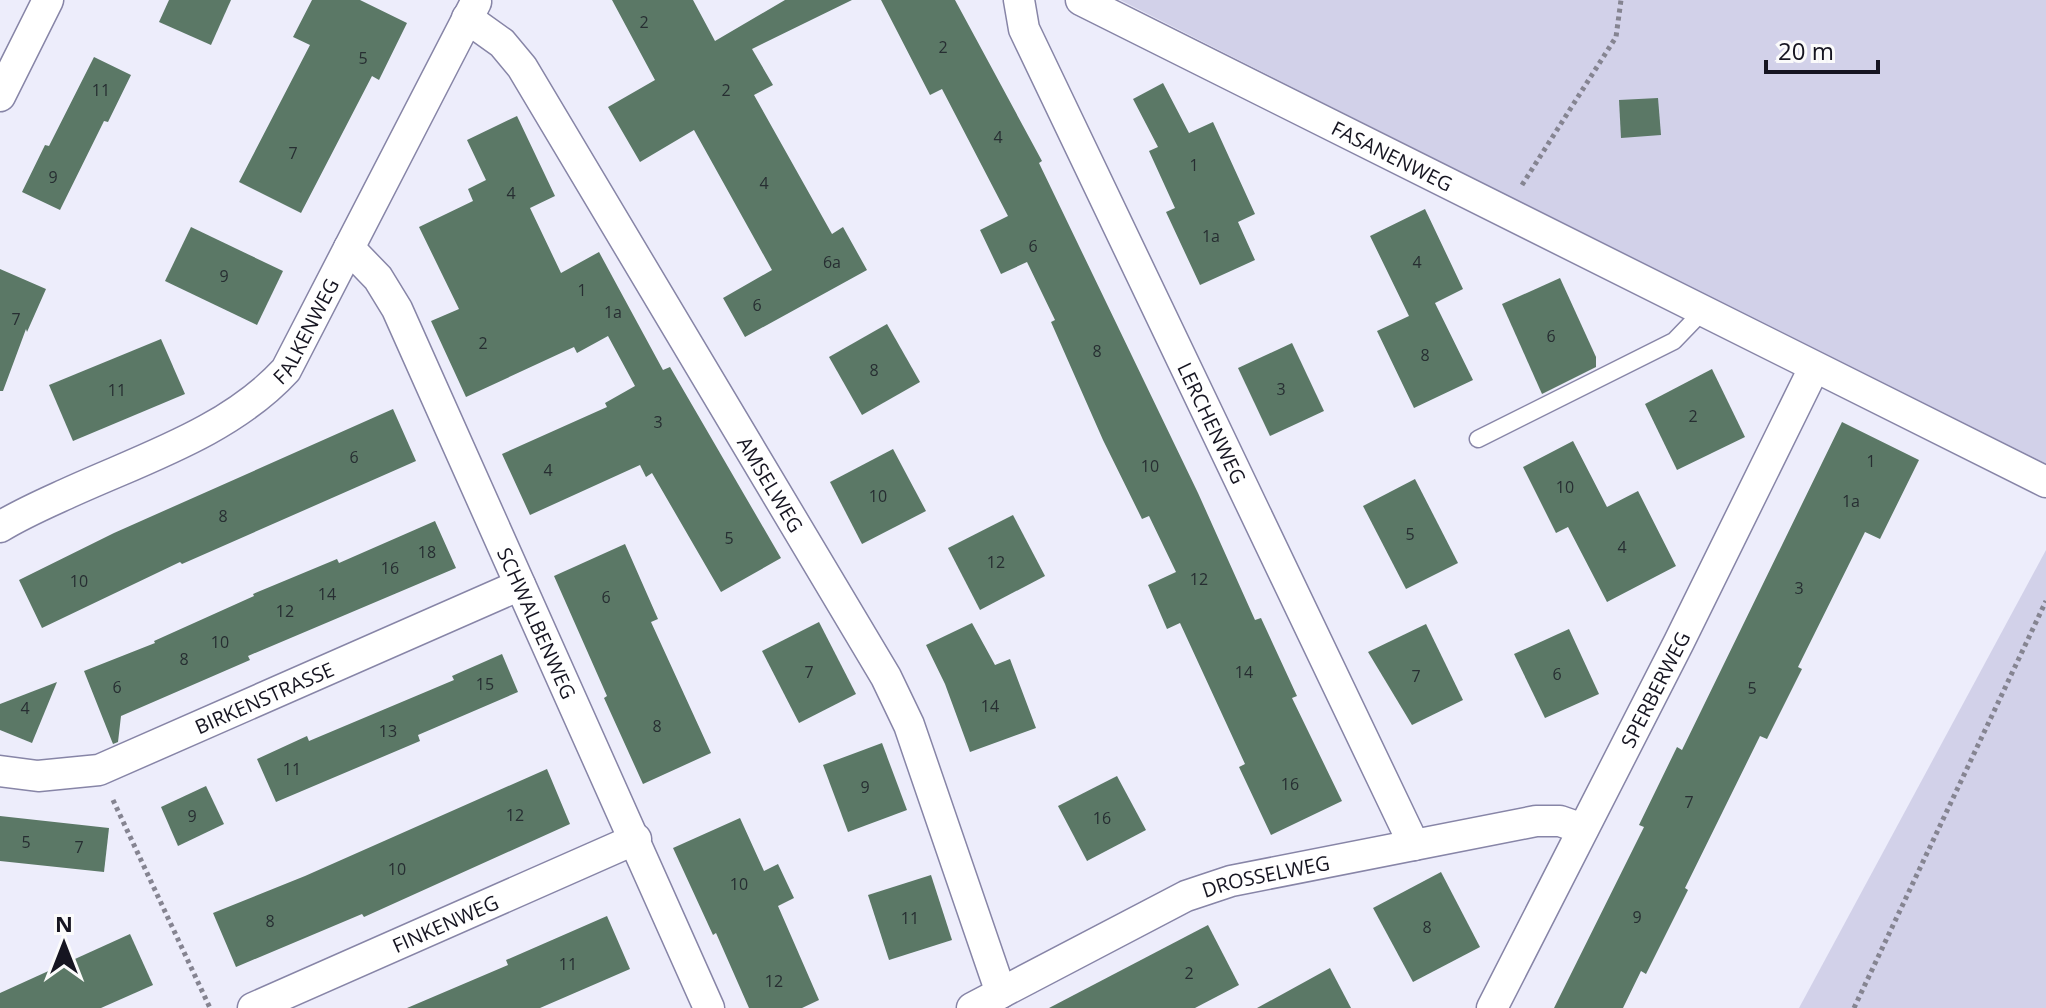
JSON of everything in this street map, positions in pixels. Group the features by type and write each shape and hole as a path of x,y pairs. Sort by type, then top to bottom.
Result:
{"street":[{"path":"0,96 48,0"},
{"name":"LERCHENWEG","path":"1019,0 1024,29 1414,845"},
{"name":"FASANENWEG","path":"1081,0 2046,482"},
{"name":"FALKENWEG","path":"0,527 214,427 266,392 286,370 472,9"},
{"name":"AMSELWEG","path":"472,9 522,67 886,677 909,725 1001,993"},
{"name":"SCHWALBENWEG","path":"349,248 378,278 397,309 709,1008"},
{"name":"SPERBERWEG","path":"1492,1008 1814,368"},
{"name":"BIRKENSTRASSE","path":"0,771 38,776 99,770 520,585"},
{"name":"DROSSELWEG","path":"972,1008 1186,896 1231,881 1536,821 1560,821 1583,829"},
{"name":"FINKENWEG","path":"253,1008 636,839"}],"lane":[{"path":"1478,439 1674,341 1702,312"}],"path":[{"path":"1504,213 1611,47 1616,37 1621,0"},
{"path":"1854,1008 2046,601"},
{"path":"99,770 210,1008"}],"shaded area":[{"path":"1120,0 2046,0 2046,467"},
{"path":"2046,550 2046,1008 1799,1008"}],"building":[{"path":"169,0 231,0 211,45 159,22"},
{"path":"312,0 360,0 407,23 379,80 372,76 301,213 239,182 310,45 293,37"},
{"path":"612,0 693,0 715,41 785,0 852,0 752,49 773,85 754,95 832,234 843,227 867,270 745,337 723,298 772,270 694,130 640,162 608,107 655,80"},
{"path":"881,0 955,0 1042,161 1039,163 1198,493 1255,620 1261,618 1297,696 1292,698 1342,801 1271,835 1239,767 1245,764 1180,623 1167,629 1148,585 1176,572 1149,516 1142,519 1103,440 1051,322 1055,320 1027,262 1001,274 980,230 1008,216 942,89 930,95"},
{"path":"94,57 131,75 108,122 104,121 60,210 22,192"},
{"path":"1163,83 1189,133 1213,122 1255,214 1238,222 1255,260 1200,285 1166,212 1175,208 1149,151 1158,147 1133,99"},
{"path":"1658,98 1661,135 1621,138 1619,100"},
{"path":"517,116 555,196 530,208 561,273 599,252 663,370 670,367 781,558 721,592 652,473 646,477 640,465 530,515 502,454 607,407 605,403 635,386 608,336 577,353 574,347 466,397 431,321 459,309 419,227 473,201 468,189 486,180 467,140"},
{"path":"1425,209 1463,289 1435,303 1473,380 1414,408 1377,331 1409,316 1370,236"},
{"path":"191,227 283,271 257,325 165,281"},
{"path":"0,269 46,289 27,332 26,329 3,391 0,391"},
{"path":"1560,278 1596,357 1596,367 1542,394 1502,304"},
{"path":"887,324 920,382 862,415 829,357"},
{"path":"161,339 185,394 73,441 49,385"},
{"path":"1292,343 1324,411 1270,436 1238,368"},
{"path":"1712,369 1745,437 1677,470 1645,404"},
{"path":"393,409 416,461 182,564 180,562 42,628 19,580 114,533"},
{"path":"1842,422 1919,460 1880,539 1865,532 1798,667 1802,669 1767,739 1760,736 1646,974 1641,971 1623,1008 1554,1008 1644,827 1639,825 1677,747 1682,750"},
{"path":"1573,441 1607,507 1638,491 1676,566 1607,602 1568,527 1556,533 1523,467"},
{"path":"893,449 926,511 862,544 830,482"},
{"path":"1415,479 1458,563 1406,589 1363,506"},
{"path":"1013,515 1045,576 980,610 948,548"},
{"path":"435,521 456,568 248,656 250,660 121,716 118,742 113,744 84,671 155,643 253,594 337,559 339,563"},
{"path":"625,544 658,619 651,622 711,753 643,784 554,576"},
{"path":"819,622 856,694 799,723 762,651"},
{"path":"972,623 995,665 1010,659 1036,728 970,752 945,684 926,645"},
{"path":"1426,624 1463,700 1412,725 1368,652"},
{"path":"1569,629 1599,694 1545,718 1514,654"},
{"path":"502,654 518,692 418,735 420,741 276,802 257,759 307,736 309,741 454,680 452,676"},
{"path":"57,682 32,743 0,730 0,704"},
{"path":"882,743 907,810 848,832 823,765"},
{"path":"547,769 570,824 364,917 362,914 236,967 213,913 305,876"},
{"path":"1117,776 1146,830 1087,861 1058,806"},
{"path":"206,786 224,824 178,846 161,807"},
{"path":"0,816 109,828 104,872 0,861"},
{"path":"740,818 764,871 778,864 794,898 778,906 819,1000 802,1008 749,1008 673,848"},
{"path":"1441,872 1480,947 1413,982 1373,908"},
{"path":"931,875 952,940 889,960 868,895"},
{"path":"607,916 630,969 540,1008 407,1008 508,965 506,960"},
{"path":"1208,925 1239,985 1195,1008 1049,1008"},
{"path":"130,934 153,985 101,1008 0,1008 0,993"},
{"path":"1330,968 1351,1008 1257,1008"}]}
